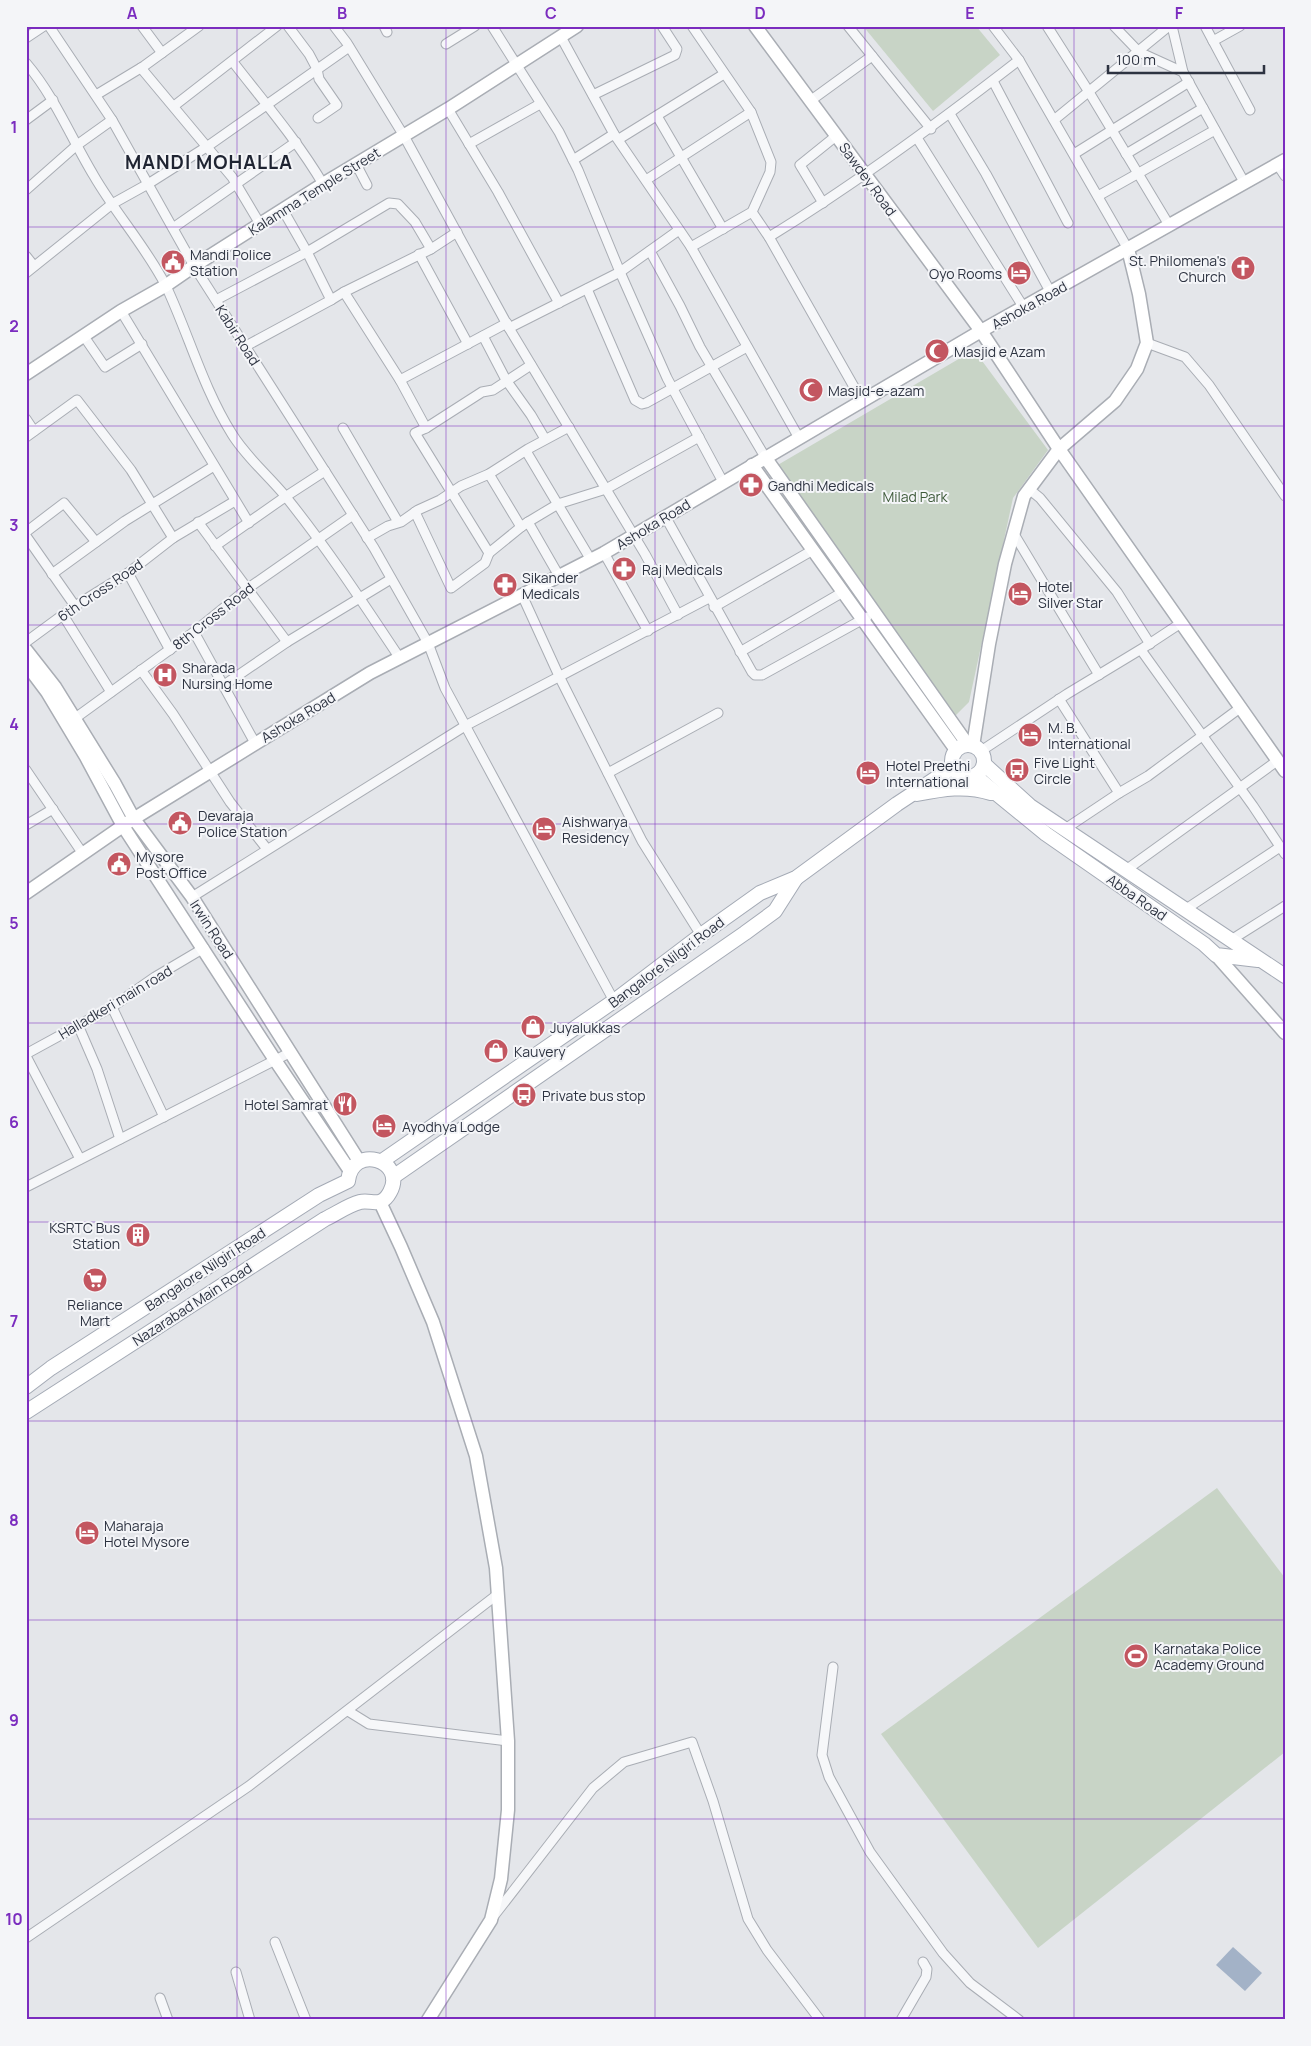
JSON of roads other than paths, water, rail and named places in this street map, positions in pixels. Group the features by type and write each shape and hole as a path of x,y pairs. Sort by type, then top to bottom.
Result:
{"main road":[{"path":"972,751 980,773 975,776 964,777 955,772 952,761 972,751"},
{"path":"972,751 1024,801 1285,976"},
{"name":"Bangalore Nilgiri Road","path":"26,1386 311,1200 371,1158 382,1161 614,1001 760,893 796,878 909,796 953,767"},
{"name":"Abba Road","path":"975,776 1046,834 1204,944 1216,955"},
{"path":"909,796 943,789 973,788 992,794 1009,804"},
{"path":"393,1177 775,910 796,878"},
{"path":"1216,955 1261,960"},
{"path":"380,1202 388,1196 393,1187 393,1177 389,1168 382,1161"},
{"name":"Nazarabad Main Road","path":"26,1412 324,1219 362,1201 380,1202"}],"street":[{"path":"26,38 44,26"},
{"name":"Kabir Road","path":"49,26 112,120 194,266 326,471 391,579 428,643 445,688 465,726 614,1001"},
{"path":"142,26 162,53"},
{"path":"96,96 141,68 199,26"},
{"path":"174,106 277,26"},
{"path":"288,26 309,54 317,69 319,79 337,105 318,118"},
{"path":"334,26 404,136 508,325 634,535 678,615"},
{"path":"446,44 475,26"},
{"path":"492,26 559,132 673,389 723,482"},
{"path":"593,95 675,55 677,49 662,26"},
{"path":"690,247 752,212 770,172 771,162 751,112 692,26"},
{"name":"Sawdey Road","path":"755,26 981,332 1059,448 1281,766"},
{"path":"848,26 931,129"},
{"path":"972,751 988,644 1024,496 1059,448 1115,401 1137,368 1147,343 1139,294 1128,249 1019,60 993,26"},
{"path":"1046,26 1089,92 1169,226"},
{"path":"1114,26 1139,52 1183,72"},
{"path":"1054,120 1171,26 1183,72 1244,182"},
{"path":"1205,26 1250,110"},
{"path":"1213,41 1240,26"},
{"path":"569,30 593,95 617,136 690,247 799,438"},
{"name":"Kalamma Temple Street","path":"28,369 165,286 323,184 448,109 569,30"},
{"path":"26,273 112,204 208,146 349,48"},
{"path":"810,101 872,56"},
{"path":"769,237 823,204 931,129 1019,60"},
{"path":"233,62 296,142 323,184"},
{"path":"26,63 41,80 112,204 149,257 165,286 210,394 232,435 318,539 399,657"},
{"path":"141,68 208,146 237,185 260,224"},
{"path":"572,160 657,116 724,74"},
{"path":"993,81 1068,222"},
{"path":"1074,154 1189,82"},
{"path":"26,120 53,100"},
{"path":"468,144 540,104"},
{"path":"1126,154 1203,108"},
{"path":"448,109 498,192 559,303"},
{"path":"646,180 751,112"},
{"path":"950,114 986,174 1051,293"},
{"path":"657,116 722,229"},
{"path":"26,190 77,145 112,120"},
{"path":"1098,196 1215,130"},
{"path":"823,204 800,166 836,136"},
{"path":"917,138 1024,308"},
{"path":"173,228 296,142"},
{"path":"1281,162 1285,176"},
{"name":"Ashoka Road","path":"26,893 129,822 255,743 399,657 604,553 981,332 1281,162"},
{"path":"356,164 367,185"},
{"path":"216,300 307,252 389,203 398,204 415,222 431,249"},
{"path":"283,210 331,300"},
{"path":"752,212 769,237 862,401"},
{"path":"400,380 482,336 559,303 620,272 679,230"},
{"path":"246,346 344,292 431,249 457,232"},
{"path":"650,251 712,368 765,457 972,751"},
{"path":"419,254 468,344"},
{"path":"26,256 34,266"},
{"path":"587,288 634,400 642,404 712,368 747,347"},
{"path":"344,292 400,380 426,428"},
{"path":"121,311 249,523"},
{"path":"83,336 105,367 142,344"},
{"path":"482,336 506,380 545,440"},
{"path":"1147,343 1185,357 1209,385 1285,496"},
{"path":"488,553 415,433 482,392 492,390 531,365"},
{"path":"26,437 77,400 131,470 173,538"},
{"path":"26,419 34,431"},
{"path":"367,538 489,474 569,427"},
{"path":"343,428 398,522"},
{"path":"415,512 451,588 484,563 488,553 524,525 558,504 606,489 698,437"},
{"path":"526,451 591,560"},
{"path":"752,465 863,619 972,751"},
{"path":"52,574 153,504 214,466"},
{"path":"215,546 326,471"},
{"path":"489,474 558,576"},
{"path":"1029,489 1040,498 1117,592 1150,644"},
{"name":"6th Cross Road","path":"26,642 75,606 128,573 173,538 235,500"},
{"path":"75,606 52,574 27,530 64,504 96,542"},
{"name":"8th Cross Road","path":"74,719 194,632 247,589 353,515"},
{"path":"665,516 714,607 755,675 762,675 875,612"},
{"path":"198,522 287,642"},
{"path":"1014,534 1099,675"},
{"path":"714,607 813,550"},
{"path":"604,553 648,631"},
{"path":"128,573 170,650"},
{"path":"224,685 287,642 358,597 391,579"},
{"path":"740,652 843,592"},
{"path":"522,595 559,676 642,841 701,935"},
{"path":"192,897 465,726 709,598"},
{"path":"63,615 111,692"},
{"path":"972,751 1141,650 1181,623"},
{"path":"194,632 255,743"},
{"name":"Irwin Road","path":"26,650 55,687 115,784 129,822 192,897 291,1052 353,1171"},
{"path":"1141,650 1240,788 1282,851 1186,909"},
{"name":"Irwin Road","path":"26,664 47,692 86,757 129,822 204,948 275,1060 353,1171"},
{"path":"141,670 173,714 230,802 267,850"},
{"path":"1059,699 1119,793"},
{"path":"1065,829 1148,776 1240,708"},
{"path":"608,773 718,713"},
{"path":"1126,870 1240,788 1281,766"},
{"path":"26,770 84,854"},
{"path":"26,825 53,809"},
{"path":"1231,940 1285,906"},
{"name":"Halladkeri main road","path":"26,1055 112,1007 155,977 204,948"},
{"name":"Abba Road","path":"1216,955 1285,1033"},
{"path":"112,1007 164,1117"},
{"path":"78,1026 97,1069 120,1139"},
{"path":"26,1187 291,1052"},
{"path":"26,1055 80,1159"},
{"path":"380,1202 433,1322 473,1447 496,1568 508,1741 508,1810 502,1871 491,1920"},
{"path":"26,1938 249,1786 498,1594"},
{"path":"832,1667 822,1755 829,1777 870,1852 943,1953 970,1983 1019,2020"},
{"path":"348,1711 369,1724 508,1741"},
{"path":"428,2020 491,1920 593,1788 624,1762 692,1742 713,1801 748,1919 767,1950 820,2020"},
{"path":"275,1942 306,2020"},
{"path":"901,2020 926,1977 927,1969 923,1962"},
{"path":"236,1972 250,2020"},
{"path":"160,1998 168,2020"}],"water":[{"path":"1233,1947 1262,1973 1245,1991 1216,1965"}],"place":[{"name":"Mandi Police Station","path":"173,262"},
{"name":"St. Philomena's Church","path":"1243,268"},
{"name":"Oyo Rooms","path":"1019,273"},
{"name":"Masjid e Azam","path":"937,351"},
{"name":"Masjid-e-azam","path":"811,390"},
{"name":"Gandhi Medicals","path":"751,485"},
{"name":"Raj Medicals","path":"624,569"},
{"name":"Sikander Medicals","path":"505,585"},
{"name":"Hotel Silver Star","path":"1020,594"},
{"name":"Sharada Nursing Home","path":"165,675"},
{"name":"M. B. International","path":"1030,735"},
{"name":"Five Light Circle","path":"1017,770"},
{"name":"Hotel Preethi International","path":"868,773"},
{"name":"Devaraja Police Station","path":"180,823"},
{"name":"Aishwarya Residency","path":"544,829"},
{"name":"Mysore Post Office","path":"119,864"},
{"name":"Juyalukkas","path":"533,1027"},
{"name":"Kauvery","path":"496,1051"},
{"name":"Private bus stop","path":"524,1095"},
{"name":"Hotel Samrat","path":"345,1104"},
{"name":"Ayodhya Lodge","path":"384,1126"},
{"name":"KSRTC Bus Station","path":"138,1235"},
{"name":"Reliance Mart","path":"95,1280"},
{"name":"Maharaja Hotel Mysore","path":"87,1533"},
{"name":"Karnataka Police Academy Ground","path":"1136,1656"}],"district":[{"name":"MANDI MOHALLA","path":"209,162"}],"park label":[{"name":"Milad Park","path":"915,496"}]}
